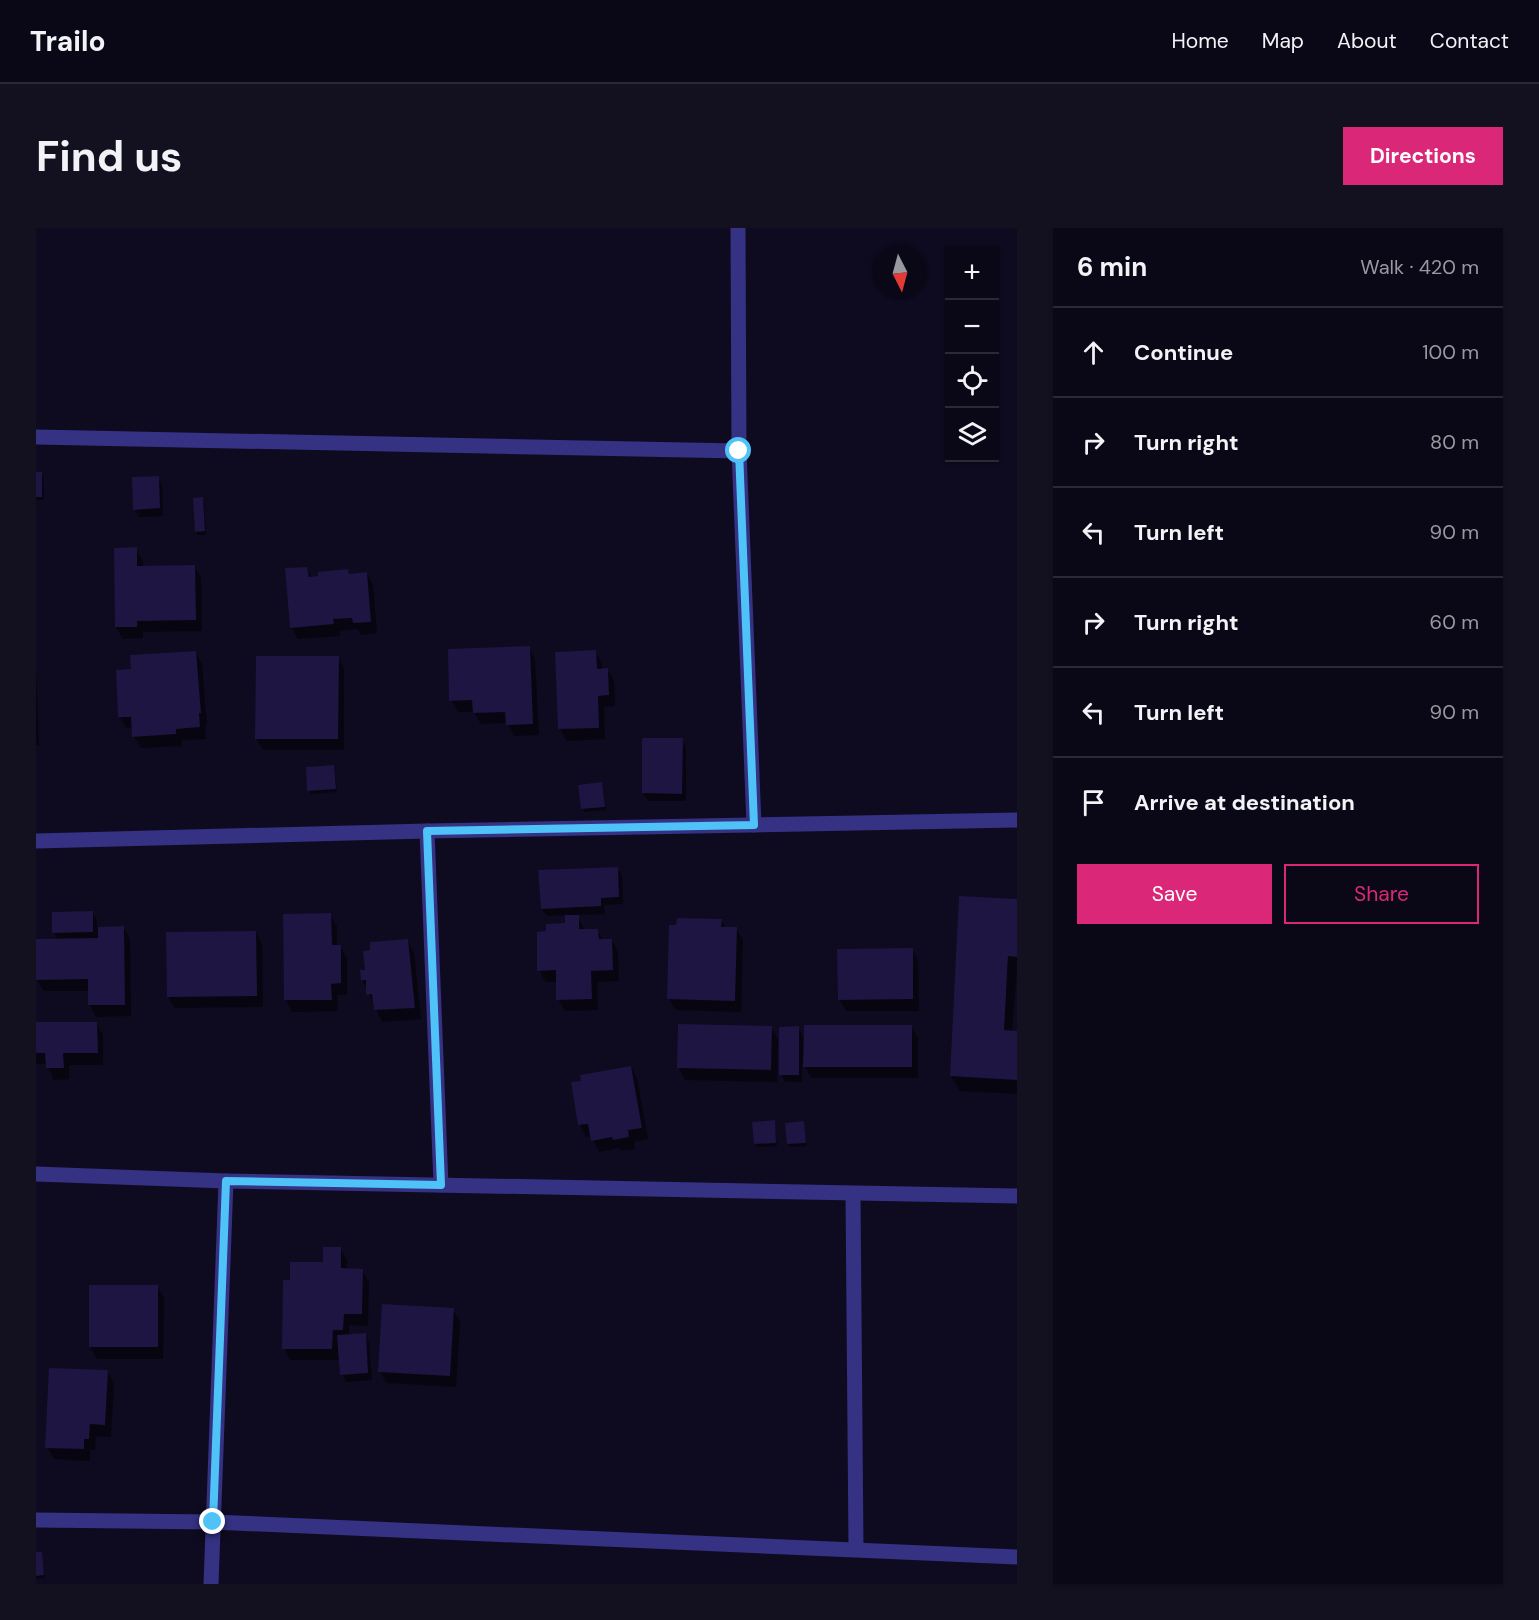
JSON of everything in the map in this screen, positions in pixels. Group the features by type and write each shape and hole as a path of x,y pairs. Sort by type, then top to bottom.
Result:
{"street":[{"path":"738,228 739,451 754,825"},
{"path":"36,437 739,451"},
{"path":"36,841 1017,820"},
{"path":"427,831 441,1185"},
{"path":"36,1174 226,1181 1017,1196"},
{"path":"211,1584 226,1181"},
{"path":"853,1194 856,1550"},
{"path":"36,1520 213,1522 1017,1557"}],"building":[{"path":"36,472 42,472 42,497 36,497"},
{"path":"159,476 160,508 133,510 132,477"},
{"path":"203,497 205,531 195,532 193,498"},
{"path":"137,547 137,566 195,565 196,620 137,621 137,627 115,627 114,548"},
{"path":"307,567 309,577 318,576 318,572 348,569 349,574 367,572 371,622 353,623 352,618 333,619 334,624 290,628 285,568"},
{"path":"530,646 533,724 506,725 505,712 473,713 472,700 449,701 448,649"},
{"path":"596,650 597,669 608,668 609,695 598,696 599,728 558,729 555,652"},
{"path":"196,651 200,727 176,729 176,734 132,737 131,717 118,717 116,670 131,669 130,655"},
{"path":"256,656 339,656 338,739 255,739"},
{"path":"642,738 683,738 682,794 642,793"},
{"path":"334,765 336,789 307,791 306,767"},
{"path":"602,782 605,807 581,809 578,785"},
{"path":"618,867 619,897 601,898 601,906 541,909 538,870"},
{"path":"959,896 1017,899 1017,957 1008,956 1004,1030 1017,1031 1017,1080 950,1076"},
{"path":"93,911 93,932 52,933 52,912"},
{"path":"331,913 332,945 341,945 341,983 331,984 332,1000 284,1000 283,914"},
{"path":"565,915 579,915 579,929 598,929 599,939 612,939 613,970 591,971 592,999 556,1000 556,970 537,971 537,932 546,931 546,924 565,923"},
{"path":"677,918 722,919 721,927 737,927 735,1001 667,999 669,925 676,925"},
{"path":"124,926 125,1005 88,1005 88,979 36,980 36,939 98,938 98,927"},
{"path":"256,931 257,996 167,997 166,932"},
{"path":"408,939 415,1008 374,1010 372,994 366,995 366,980 361,980 360,970 365,970 363,951 370,950 370,942"},
{"path":"913,948 913,999 838,1000 837,949"},
{"path":"36,1022 97,1022 98,1053 63,1053 64,1068 46,1068 45,1053 36,1053"},
{"path":"678,1024 772,1026 771,1070 677,1068"},
{"path":"804,1025 912,1025 912,1067 803,1067"},
{"path":"799,1026 799,1075 779,1075 779,1027"},
{"path":"631,1066 642,1128 628,1130 629,1137 591,1141 588,1124 578,1125 571,1082 581,1081 580,1075"},
{"path":"775,1120 776,1143 754,1144 752,1122"},
{"path":"804,1121 806,1143 787,1144 785,1123"},
{"path":"323,1247 341,1247 341,1268 363,1269 362,1314 344,1314 343,1330 333,1330 332,1349 282,1349 283,1280 290,1280 290,1262 323,1262"},
{"path":"89,1285 158,1285 158,1347 89,1347"},
{"path":"382,1304 454,1308 450,1376 378,1372"},
{"path":"366,1333 368,1373 340,1375 337,1335"},
{"path":"49,1368 108,1370 105,1425 90,1424 89,1439 84,1439 84,1449 45,1448"},
{"path":"36,1552 42,1552 44,1575 36,1576"}],"route":[{"path":"213,1522 226,1181 441,1185 427,831 754,825 739,451"}]}
